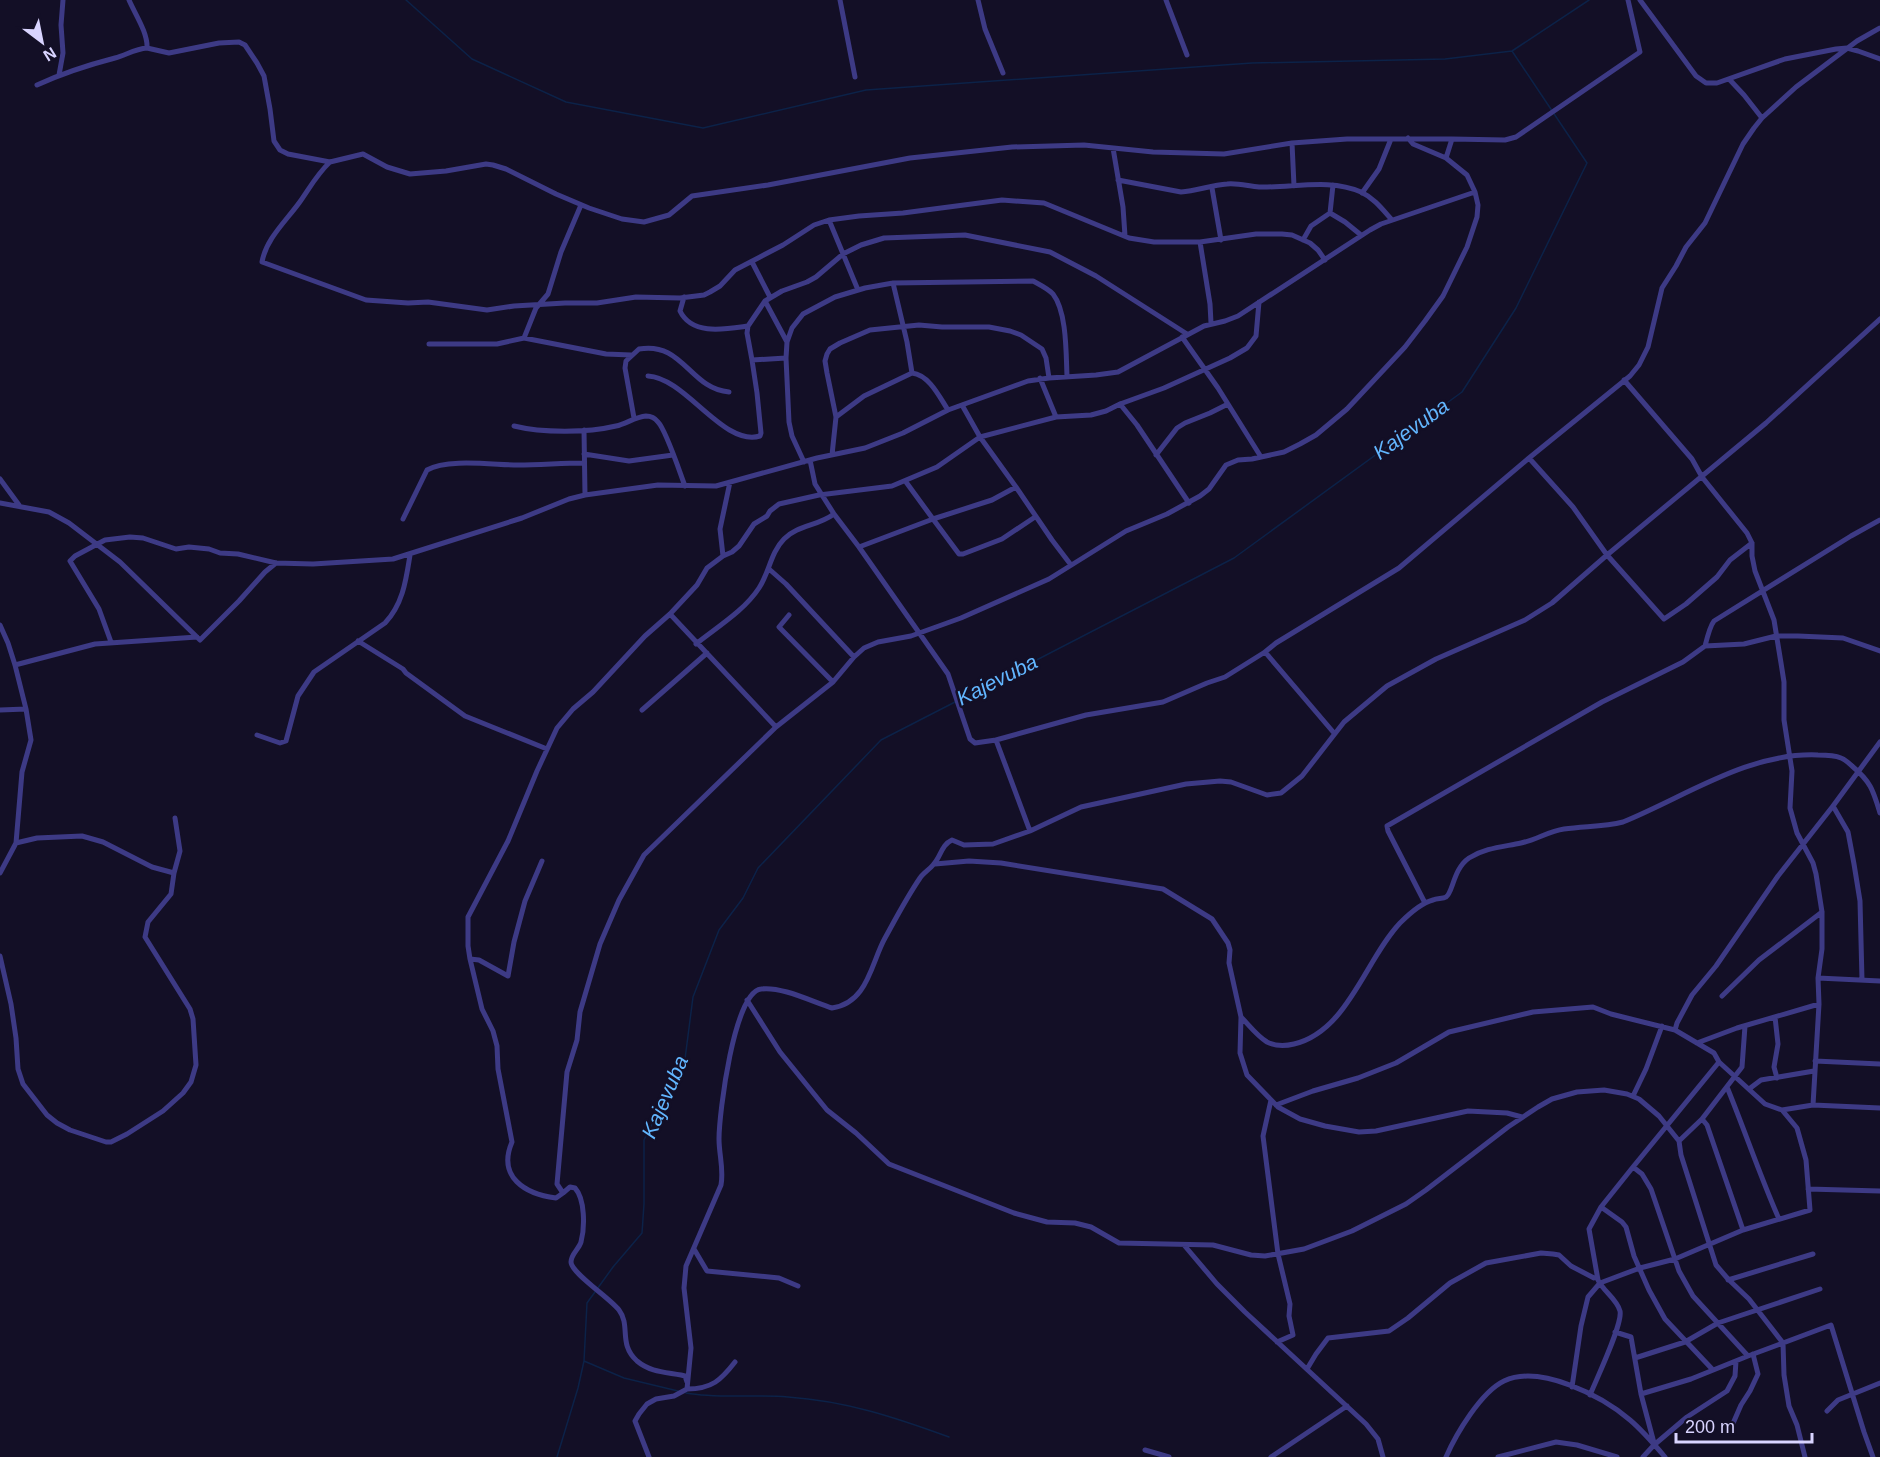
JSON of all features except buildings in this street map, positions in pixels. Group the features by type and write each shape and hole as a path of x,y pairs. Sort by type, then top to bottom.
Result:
{"street":[{"path":"59,75 63,53 61,25 63,0"},
{"path":"129,0 147,42 147,48"},
{"path":"840,0 855,77"},
{"path":"978,0 985,29 1003,73"},
{"path":"1166,0 1186,55"},
{"path":"37,85 59,75 139,48 169,53 219,43 242,43 264,76 274,144 288,154 330,162 363,154 392,169 419,174 489,164 506,169 581,205 622,219 644,222 669,215 693,196 768,185 910,158 1012,147 1084,145 1154,152 1224,153 1292,143 1347,139 1505,141 1516,137 1640,52 1628,0"},
{"path":"1640,0 1695,76 1710,84 1785,59 1824,51 1847,48 1880,59"},
{"path":"1067,376 1061,314 1054,296 1033,281 893,283 858,290 836,297 803,314 792,328 787,342 789,422 792,436 807,461 815,484 834,514 948,674 970,739 975,743 996,740 1086,715 1163,702 1207,682 1225,677 1399,568 1639,365 1648,347 1662,288 1686,247 1705,223 1743,144 1762,118 1796,87 1847,48 1880,28"},
{"path":"1729,79 1762,118"},
{"path":"563,1193 557,1184 567,1072 577,1040 580,1012 600,944 619,900 644,855 776,727 833,682 864,648 878,642 902,639 961,618 1033,587 1126,531 1188,503 1209,489 1226,465 1238,460 1284,452 1316,435 1347,409 1406,347 1443,296 1461,262 1475,228 1478,205 1467,175 1446,158 1413,144 1408,138"},
{"path":"1362,193 1380,169 1391,139"},
{"path":"1446,158 1452,139"},
{"path":"1292,143 1294,186"},
{"path":"1113,148 1123,207 1125,236"},
{"path":"330,162 319,173 283,223 271,241 262,262 366,300 445,304 487,310 514,306 597,303 636,297 704,295 720,286 735,270 814,225 829,220 1002,200 1044,203 1125,236 1154,242 1200,242 1256,234 1282,234 1303,240 1318,250 1325,260"},
{"path":"1118,180 1181,192 1225,184 1347,187 1362,193 1377,204 1392,220"},
{"path":"1303,240 1311,226 1330,213 1333,185"},
{"path":"1212,188 1221,240"},
{"path":"111,642 99,609 70,561 75,556 109,539 137,537 176,549 209,549 276,563 313,564 383,560 410,555 585,495 658,484 708,487 850,452 886,441 948,410 1011,386 1040,378 1118,372 1184,335 1211,323 1231,319 1325,260 1360,235 1392,220 1475,192"},
{"path":"524,339 536,308 548,294 561,252 581,205"},
{"path":"1330,213 1360,235"},
{"path":"829,220 858,290"},
{"path":"648,376 658,376 673,385 727,429 744,437 756,438 760,436 757,393 747,333 748,326 767,299 816,277 843,254 861,245 884,238 965,235 1024,245 1060,256 1096,276 1184,335 1261,457"},
{"path":"1200,242 1211,323"},
{"path":"752,262 787,342"},
{"path":"893,283 912,373"},
{"path":"684,297 680,311 685,320 697,327 715,329 748,326"},
{"path":"687,1385 685,1377 649,1369 632,1356 625,1339 625,1320 620,1311 573,1269 572,1258 581,1242 580,1194 575,1188 570,1187 556,1198 547,1197 525,1188 513,1179 509,1171 507,1153 512,1142 498,1068 497,1046 493,1031 482,1009 470,959 468,917 508,841 557,728 645,636 670,614 697,585 707,568 739,546 752,526 779,504 822,495 886,488 906,482 937,467 980,437 1056,417 1091,415 1152,393 1243,352 1256,336 1259,302"},
{"path":"649,1457 635,1421 647,1404 656,1399 675,1396 687,1385 691,1348 684,1288 686,1266 722,1185 723,1172 719,1139 729,1054 747,1000 754,992 760,988 777,989 832,1008 847,1004 871,976 882,945 921,876 935,864 939,853 952,840 964,845 993,844 1030,831 1081,807 1186,784 1221,781 1231,782 1267,795 1281,793 1302,776 1334,733 1355,712 1399,678 1540,612 1571,588 1607,555 1766,423 1880,320"},
{"path":"832,455 836,417 825,360 830,349 870,330 919,325 989,327 1021,335 1042,349 1049,378"},
{"path":"429,344 497,344 524,339 606,354 631,355"},
{"path":"634,418 625,368 626,361 639,349 659,348 671,354 709,386 729,392"},
{"path":"752,360 786,358"},
{"path":"836,417 864,396 912,373 919,374 929,382 948,410"},
{"path":"1040,378 1056,417"},
{"path":"1624,380 1692,459 1702,477 1747,533 1752,543 1755,571 1774,620 1784,682 1784,720 1791,756 1790,808 1793,824 1816,873 1822,912 1813,1105"},
{"path":"1120,404 1137,425 1188,503"},
{"path":"1156,455 1177,428 1228,404"},
{"path":"962,405 980,437 1071,565"},
{"path":"514,426 548,431 614,427 634,418 648,416 662,426 685,486"},
{"path":"584,429 585,495"},
{"path":"584,454 629,460 673,455"},
{"path":"1529,458 1573,507 1607,555 1664,619 1686,604 1717,577 1730,560 1752,543"},
{"path":"403,519 427,470 435,465 583,463"},
{"path":"0,479 19,505"},
{"path":"723,556 720,529 730,482"},
{"path":"906,482 960,554 996,542 1035,517"},
{"path":"859,547 992,500 1016,487"},
{"path":"0,503 19,505 53,514 98,544 120,562 200,640 276,563"},
{"path":"696,644 758,591 777,549 787,537 801,528 823,521 834,514"},
{"path":"1706,646 1710,626 1714,621 1880,520"},
{"path":"257,735 280,743 286,741 298,696 314,672 385,623 393,615 406,583 410,555"},
{"path":"769,569 801,599 854,657"},
{"path":"670,614 750,702 776,727"},
{"path":"789,615 779,627 833,682"},
{"path":"0,625 15,665 31,740 22,772 16,843 0,873"},
{"path":"1425,903 1387,826 1602,702 1683,662 1706,646 1744,644 1776,636 1843,638 1880,651"},
{"path":"15,665 48,655 111,642 197,637"},
{"path":"358,641 403,669 465,716 547,749"},
{"path":"1265,652 1334,733"},
{"path":"642,710 707,653"},
{"path":"0,710 26,709"},
{"path":"996,740 1030,831"},
{"path":"1675,1030 1692,995 1716,966 1746,920 1880,742"},
{"path":"1241,1017 1268,1042 1291,1045 1314,1036 1341,1011 1392,933 1410,914 1425,903 1447,897 1459,867 1480,852 1534,840 1562,829 1623,822 1734,772 1761,763 1811,754 1840,757 1858,771 1869,782 1880,813"},
{"path":"1833,806 1848,832 1854,864 1860,901 1862,980"},
{"path":"0,956 11,1004 18,1069 23,1084 47,1115 70,1130 106,1142 116,1139 164,1111 191,1082 196,1065 193,1019 186,1000 145,937 148,921 171,894 180,850 175,818"},
{"path":"16,843 37,838 82,836 103,842 152,867 174,873"},
{"path":"470,959 479,960 508,976 525,901 542,861"},
{"path":"935,864 969,861 1001,863 1163,888 1212,919 1230,950 1229,963 1241,1017 1240,1053 1245,1071 1254,1084 1274,1102 1300,1119 1359,1132 1376,1131 1468,1111 1507,1113 1522,1117"},
{"path":"1722,996 1759,960 1822,912"},
{"path":"1818,978 1880,981"},
{"path":"747,1000 780,1052 827,1110 889,1164 1014,1213 1047,1222 1075,1223 1091,1227 1119,1243 1213,1245 1251,1256 1297,1251 1332,1239 1406,1204 1522,1117 1552,1099 1578,1092 1604,1089 1633,1096 1653,1110 1679,1141 1681,1155 1716,1265 1758,1310 1783,1343 1784,1375 1789,1406 1797,1425 1805,1457"},
{"path":"1697,1043 1819,1004"},
{"path":"1274,1102 1358,1078 1396,1063 1449,1032 1533,1012 1593,1007 1611,1014 1675,1030 1714,1053 1719,1062 1764,1104 1782,1110 1813,1105 1880,1108"},
{"path":"1775,1017 1778,1044 1774,1066 1777,1078"},
{"path":"1633,1096 1662,1026"},
{"path":"1679,1141 1702,1119 1742,1067 1745,1026"},
{"path":"1815,1061 1880,1064"},
{"path":"1572,1387 1581,1326 1588,1297 1598,1280 1589,1229 1601,1207 1719,1062"},
{"path":"1749,1089 1761,1080 1815,1071"},
{"path":"1727,1087 1762,1182 1779,1219"},
{"path":"1274,1102 1263,1137 1278,1254 1290,1304 1289,1316 1293,1332 1293,1335 1277,1342"},
{"path":"1598,1280 1675,1259 1743,1230 1810,1210 1806,1160 1797,1128 1782,1110"},
{"path":"1702,1119 1707,1125 1743,1230"},
{"path":"1633,1167 1642,1174 1651,1189 1679,1271 1693,1296 1750,1355 1758,1374 1731,1428"},
{"path":"1808,1189 1880,1191"},
{"path":"1601,1207 1626,1227 1649,1290 1665,1319 1713,1370"},
{"path":"1184,1245 1217,1284 1366,1424 1378,1439 1383,1457"},
{"path":"694,1249 707,1271 779,1278 798,1286"},
{"path":"1307,1369 1328,1338 1389,1331 1450,1283 1486,1263 1542,1253 1553,1254 1559,1255 1571,1266 1598,1280 1620,1310 1616,1332 1590,1395"},
{"path":"1728,1280 1813,1254"},
{"path":"1635,1358 1685,1342 1719,1323 1820,1289"},
{"path":"1641,1394 1691,1379 1831,1325 1873,1457"},
{"path":"1616,1332 1631,1337 1641,1394 1654,1444"},
{"path":"1643,1457 1654,1444 1687,1417 1727,1391 1735,1376 1736,1361"},
{"path":"687,1385 706,1387 722,1378 735,1362"},
{"path":"1446,1457 1484,1396 1491,1389 1504,1381 1530,1376 1558,1380 1590,1395 1629,1420 1665,1457"},
{"path":"1827,1411 1838,1400 1880,1383"},
{"path":"1271,1457 1347,1406"},
{"path":"1498,1457 1556,1442 1577,1444 1617,1457"},
{"path":"1145,1450 1169,1457"}],"waterway":[{"path":"406,0 472,59 566,102 703,128 866,90 1252,63 1445,59 1512,51 1589,0"},
{"name":"Kajevuba","path":"959,700 1234,558 1462,392 1516,308 1587,163 1512,51"},
{"name":"Kajevuba","path":"557,1457 584,1361 587,1303 642,1233 644,1140 685,1059 693,997 719,930 743,898 758,868 881,740 955,702"},
{"path":"584,1361 624,1378 678,1391"},
{"path":"686,1393 711,1396 788,1397 830,1402 889,1417 949,1437"}]}
